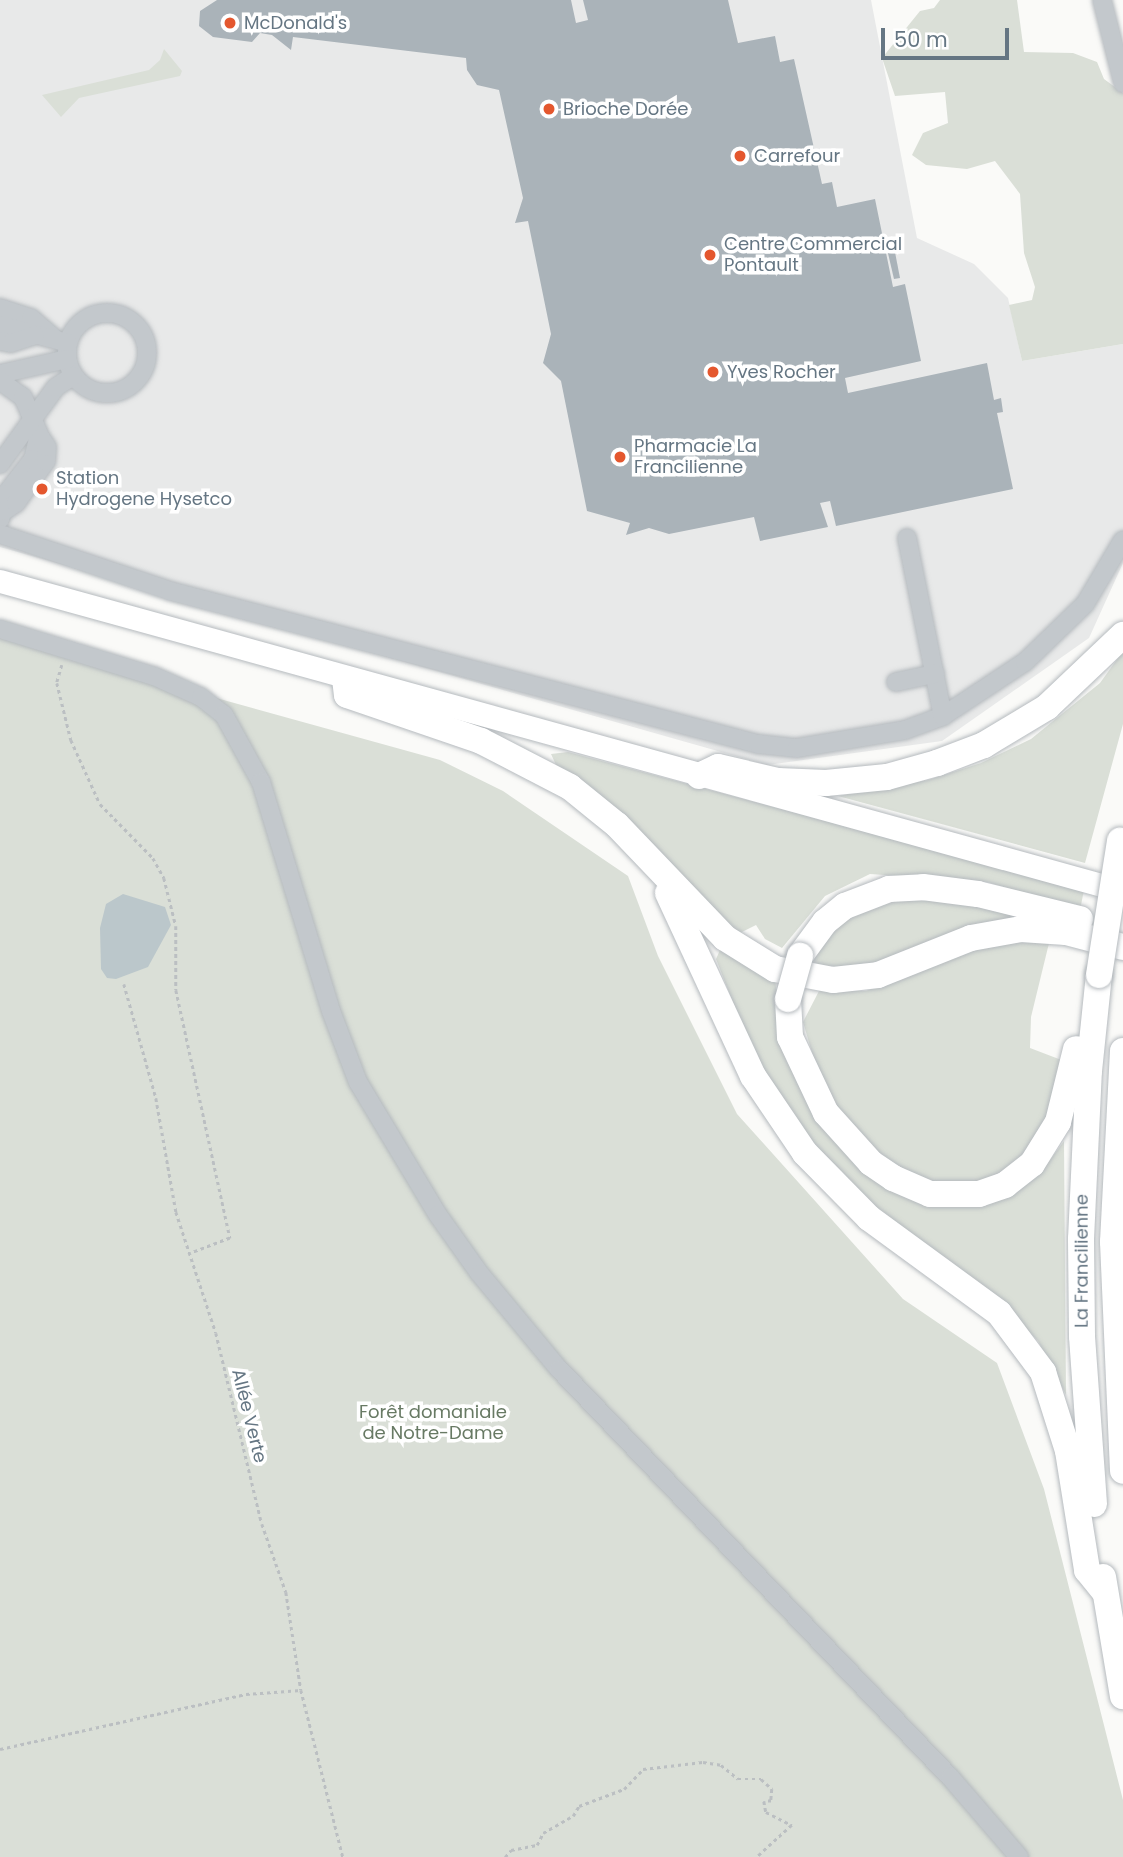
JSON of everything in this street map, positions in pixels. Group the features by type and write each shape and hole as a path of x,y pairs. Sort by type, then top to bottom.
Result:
{"highway":[{"path":"699,776 718,767 778,781 826,783 887,777 937,763 984,745 1047,707 1123,635"},
{"path":"345,679 347,695 481,741 570,787 617,825 658,873 745,954 775,969 833,980 892,972 971,939 1021,929 1066,932 1123,947"},
{"name":"La Francilienne","path":"1121,833 1098,978 1082,1188 1082,1336 1088,1447 1105,1592 1123,1696"},
{"path":"658,873 753,1076 805,1153 879,1226 999,1313 1043,1372 1068,1451 1087,1570 1105,1592"},
{"path":"1098,978 1081,1026 1067,1093 1050,1139 1023,1173 992,1190 966,1195 942,1196 910,1187 851,1144 826,1113 802,1069 790,1037 788,999 800,956 825,922 845,906 904,888 978,894 1123,930"},
{"name":"La Francilienne","path":"1123,1051 1114,1335 1123,1471"}],"main road":[{"path":"0,581 345,679 1123,891"}],"street":[{"path":"1102,0 1123,83"},
{"path":"0,308 31,318 66,355 96,393 121,391 143,372 147,346 133,323 107,313 81,322 66,355 59,383 35,428 0,464"},
{"path":"0,325 35,335 66,355"},
{"path":"0,341 11,343 35,335"},
{"path":"0,374 66,355"},
{"path":"0,381 23,397 35,428 47,447 46,461 16,503 2,515"},
{"path":"0,534 170,591 758,744 817,746 905,730 943,716 1025,662 1084,604 1123,540"},
{"path":"907,538 943,716"},
{"path":"0,629 154,676 201,697 224,715 261,782 331,1011 358,1082 438,1215 480,1274 559,1369 950,1777 1019,1857"},
{"path":"896,681 934,674"}],"path":[{"path":"67,648 57,683 71,740 100,804 153,858 164,878 176,926 176,990 199,1081 214,1178 230,1238 191,1253"},
{"name":"Allée Verte","path":"124,984 156,1098 176,1212 191,1253 262,1524 286,1592 301,1690 343,1857"},
{"path":"0,1749 246,1693 301,1690"},
{"path":"506,1857 511,1850 537,1844 543,1833 573,1816 579,1806 624,1789 643,1769 703,1762 721,1765 738,1779 761,1779 772,1789 771,1801 764,1801 766,1812 792,1825 757,1857"}],"shaded area":[{"path":"0,0 871,0 917,238 974,264 1008,298 1022,361 1123,344 1123,563 1089,638 942,741 767,765 0,547"},
{"path":"123,894 165,907 171,925 148,967 116,979 107,978 101,969 100,928 106,904"}],"green space":[{"path":"940,0 1017,0 1024,52 1073,53 1097,62 1104,79 1123,93 1123,344 1022,361 1009,305 1032,300 1035,287 1024,253 1020,194 995,161 967,169 926,165 912,155 923,133 948,123 945,92 895,96 882,58 920,11 934,8"},
{"path":"164,49 182,71 180,76 79,98 61,117 42,95 149,70 160,60"},
{"name":"Forêt domaniale de Notre-Dame","path":"0,638 440,760 503,791 628,876 658,956 737,1114 903,1299 997,1363 1044,1489 1123,1800 1123,1857 0,1857"},
{"path":"1123,651 1123,724 1085,863 838,796 928,780 981,763 1031,739 1100,683"},
{"path":"568,752 1084,890 1080,910 987,882 870,874 825,896 782,948 765,939 756,925 736,935 659,850 612,806 557,767 551,754"},
{"path":"919,892 1065,920 873,967 816,969 810,959 855,908"},
{"path":"1050,939 1031,1017 1030,1048 1064,1061 1048,1124 1020,1165 974,1183 925,1181 884,1161 845,1118 820,1080 803,1022 819,991 866,991 987,945"},
{"path":"720,950 775,976 778,1012 791,1069 930,1204 1042,1171 1064,1141 1066,1395 1038,1341 982,1285 882,1216 821,1157 784,1107 750,1046 716,959"}],"building":[{"name":"Centre Commercial Pontault","path":"217,0 571,0 576,23 588,20 583,0 728,0 738,43 775,36 780,62 794,59 822,184 832,182 837,207 875,199 893,287 905,284 921,361 845,378 848,393 987,363 994,400 1001,398 1003,412 997,413 1013,489 836,526 830,501 820,503 828,527 760,541 754,517 669,534 649,528 626,535 630,523 587,511 561,381 543,363 551,334 528,221 515,223 523,198 499,90 477,85 467,70 466,58 293,37 291,50 272,35 260,33 252,42 213,37 199,26 200,11"},
{"path":"894,247 900,278 894,279 887,249"}],"place":[{"name":"McDonald's","path":"230,23"},
{"name":"Brioche Dorée","path":"549,109"},
{"name":"Carrefour","path":"740,156"},
{"name":"Centre Commercial Pontault","path":"710,255"},
{"name":"Yves Rocher","path":"713,372"},
{"name":"Pharmacie La Francilienne","path":"620,457"},
{"name":"Station Hydrogene Hysetco","path":"42,489"}]}
